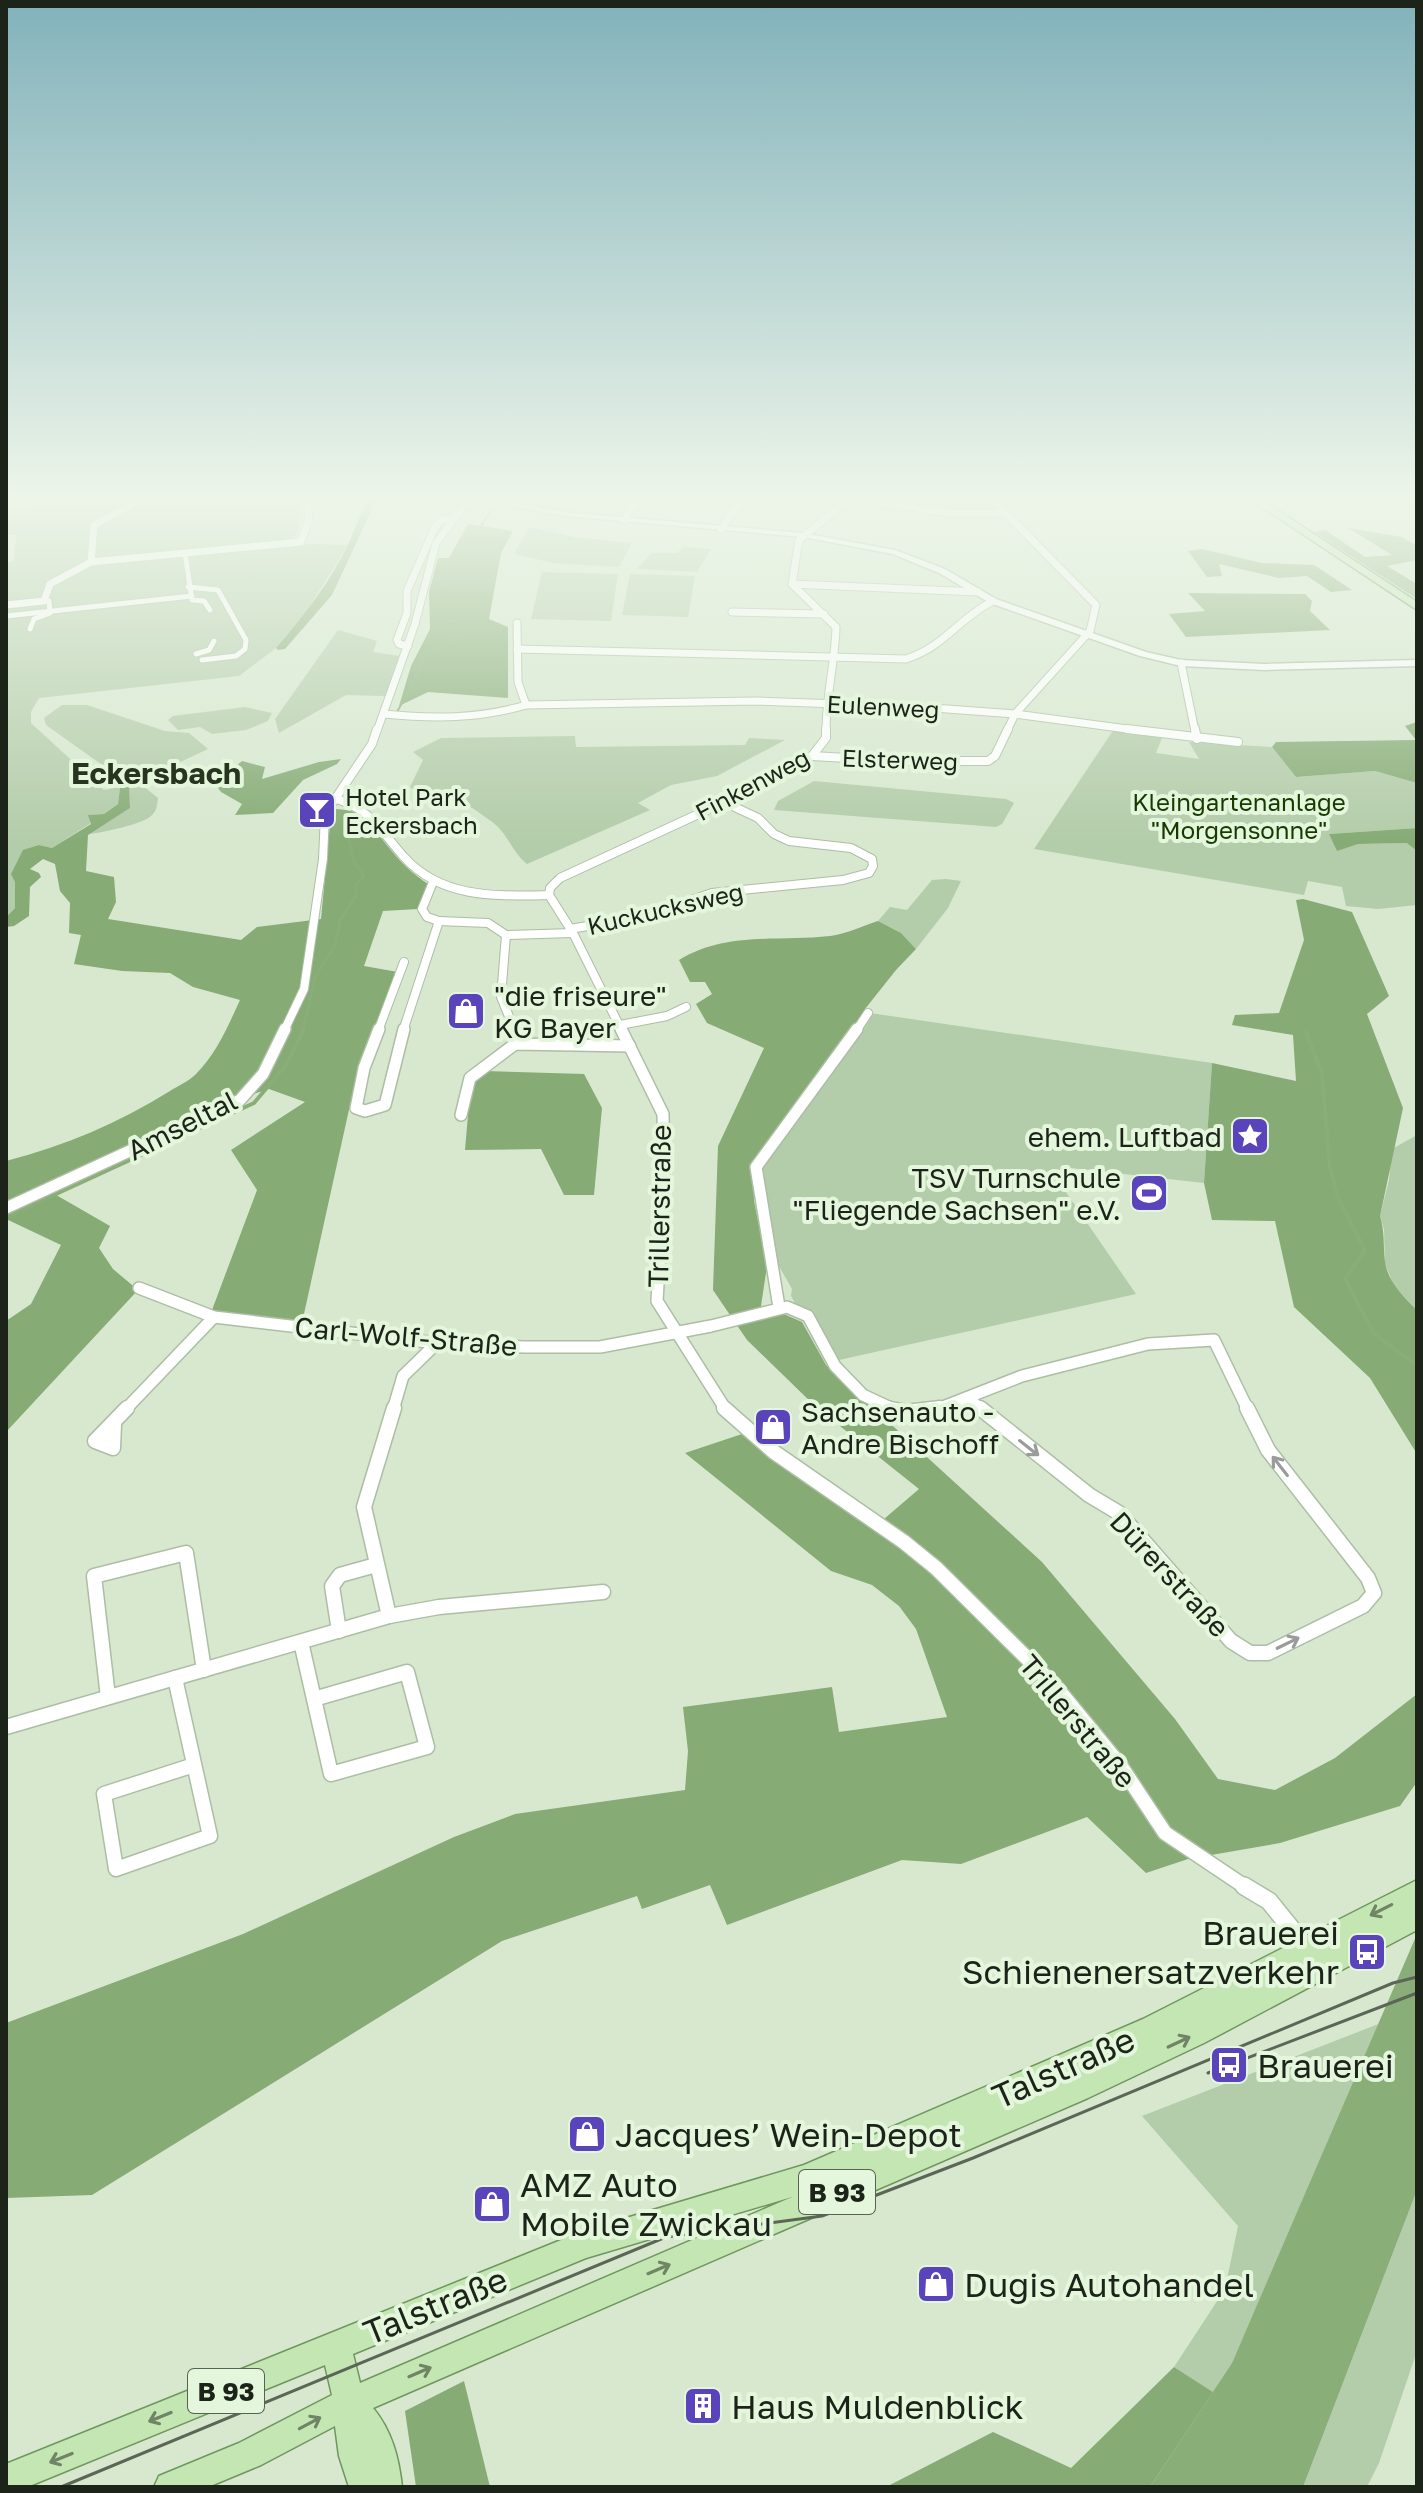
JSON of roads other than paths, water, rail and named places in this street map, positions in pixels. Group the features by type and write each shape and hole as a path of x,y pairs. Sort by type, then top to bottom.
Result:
{"main road":[{"name":"B 93","path":"1312,1958 1344,1929 1417,1892"},
{"name":"B 93","path":"1312,1958 1417,1917"},
{"name":"Talstraße","path":"6,2480 586,2244 805,2179 1312,1958"},
{"name":"Talstraße","path":"170,2487 261,2449 348,2403 1078,2088 1195,2034 1312,1958"},
{"path":"336,2345 348,2403 349,2438 366,2487"},
{"path":"348,2403 378,2440 386,2487"}],"street":[{"path":"6,616 55,610"},
{"path":"202,660 236,656 245,649 246,640 229,610"},
{"path":"400,647 397,635 407,610"},
{"path":"413,610 400,647 384,714 372,744 334,798 356,803 376,817 393,845 415,869 433,882 454,890 487,896 549,895"},
{"name":"Finkenweg","path":"549,895 550,888 560,878 724,802 812,756 826,738 826,703 835,659 836,627 820,610"},
{"path":"517,649 648,650 888,661 928,654 940,647 978,610"},
{"path":"1019,610 1086,635 1181,663 1265,667 1417,663"},
{"path":"1015,714 1086,635 1094,610"},
{"path":"30,629 31,622 49,614 49,611"},
{"path":"732,612 824,614"},
{"path":"517,623 518,682 526,705"},
{"path":"196,654 209,650 214,641"},
{"path":"1181,663 1197,739"},
{"name":"Eulenweg","path":"384,714 467,718 496,715 526,705 826,703 1015,714 1238,742"},
{"name":"Elsterweg","path":"812,756 912,762 988,761 995,756 1015,714"},
{"name":"Amseltal","path":"6,1208 240,1100 263,1074 304,989 323,859 325,814 334,798"},
{"name":"Kuckucksweg","path":"572,931 641,917 712,893 843,880 869,873 873,866 872,859 851,848 789,841 774,834 758,818 724,802"},
{"path":"433,882 422,909 427,917 439,921 488,923 506,935 572,931"},
{"name":"Trillerstraße","path":"549,895 572,931 663,1114 664,1184 657,1301 720,1404 774,1452 904,1542 936,1568 1055,1686 1120,1765 1165,1833 1221,1873 1269,1901 1312,1958"},
{"path":"404,962 364,1068 356,1108 365,1111 385,1105 395,1057 439,921"},
{"path":"506,935 501,997 520,1042"},
{"path":"620,1025 667,1016 686,1007"},
{"path":"868,1013 756,1167 779,1307 798,1310 808,1316 835,1366 863,1395 884,1407 906,1412 931,1411 969,1399"},
{"path":"461,1115 470,1078 520,1042 630,1046"},
{"name":"Carl-Wolf-Straße","path":"139,1288 214,1317 437,1343 600,1347 679,1333 779,1307"},
{"path":"114,1424 214,1317"},
{"name":"Dürerstraße","path":"1214,1340 1268,1450 1368,1578 1374,1593 1363,1606 1268,1653 1250,1653 1231,1641 1119,1513 1089,1495 969,1399 1022,1376 1148,1344 1214,1340"},
{"path":"389,1616 364,1507 403,1376 437,1343"},
{"path":"108,1697 94,1576 186,1553 204,1670"},
{"path":"339,1631 332,1586 340,1575 376,1565"},
{"path":"6,1727 389,1616 439,1607 603,1592"},
{"path":"301,1642 331,1774 427,1747 407,1672 314,1699"},
{"path":"175,1678 210,1836 116,1869 104,1794 194,1765"}],"waterway":[{"path":"397,712 419,672 425,654 446,644 460,630 456,621 444,621 441,610"},
{"path":"303,1031 315,977 335,946 340,921 356,895 355,886 364,876 353,860 345,817"},
{"path":"6,1217 254,1103 286,1065 303,1031"},
{"path":"1306,1032 1322,1074 1330,1168 1338,1198 1365,1250 1345,1279 1374,1334 1417,1365"}],"tram line":[{"path":"61,2487 666,2237 822,2216 973,2158 1393,1983 1417,1977"},
{"path":"1208,2073 1417,1993"}],"place":[{"name":"Hotel Park Eckersbach","path":"317,810"},
{"name":"\"die friseure\" KG Bayer","path":"466,1011"},
{"name":"ehem. Luftbad","path":"1250,1136"},
{"name":"TSV Turnschule \"Fliegende Sachsen\" e.V.","path":"1149,1193"},
{"name":"Sachsenauto - Andre Bischoff","path":"773,1427"},
{"name":"Brauerei Schienenersatzverkehr","path":"1367,1952"},
{"name":"Brauerei","path":"1229,2065"},
{"name":"Jacques’ Wein-Depot","path":"587,2134"},
{"name":"AMZ Auto Mobile Zwickau","path":"492,2204"},
{"name":"Dugis Autohandel","path":"936,2284"},
{"name":"Haus Muldenblick","path":"703,2406"}],"district":[{"name":"Eckersbach","path":"156,773"}],"park label":[{"name":"Kleingartenanlage \"Morgensonne\"","path":"1239,815"}]}
